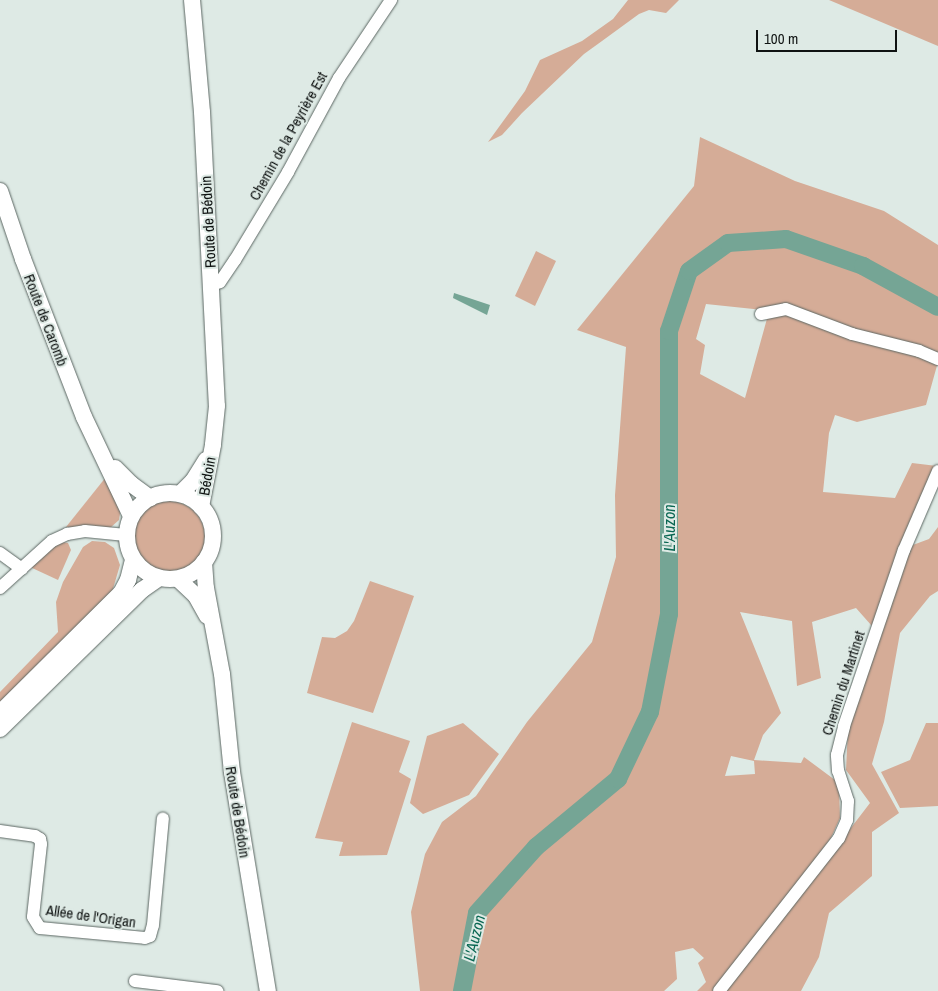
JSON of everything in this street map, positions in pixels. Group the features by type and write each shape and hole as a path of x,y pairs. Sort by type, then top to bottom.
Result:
{"main road":[{"name":"Route de Bédoin","path":"192,0 202,112 217,406 213,445"},
{"name":"Route de Caromb","path":"0,190 56,347 84,417 99,446"},
{"path":"180,494 202,469 213,445"},
{"name":"Bédoin","path":"201,507 213,445"},
{"path":"99,446 131,484 150,498"},
{"path":"99,446 132,516"},
{"path":"165,493 180,494 201,507 210,522 213,539 210,551 204,562 192,573 178,579 159,578 140,568 133,560 128,548 126,535 132,516 140,505 150,498 165,493"},
{"path":"0,713 121,593 128,580 133,560"},
{"name":"Route de Bédoin","path":"204,562 222,674 232,772 268,991"},
{"path":"0,729 142,590 159,578"},
{"name":"Route de Bédoin","path":"178,579 196,596 214,632"}],"street":[{"name":"Chemin de la Peyrière Est","path":"211,285 220,282 235,260 288,172 339,78 391,0"},
{"path":"762,314 786,309 852,334 919,351 938,360"},
{"name":"Chemin du Martinet","path":"719,991 839,838 847,820 848,801 838,772 837,756 844,726 904,550 938,471"},
{"path":"0,588 52,541 67,534 85,531 126,535"},
{"path":"0,553 22,569"},
{"name":"Allée de l'Origan","path":"0,832 34,836 40,839 33,917 40,928 145,938 150,936 153,925 163,818"},
{"path":"136,981 217,991"}],"shaded area":[{"path":"628,0 679,0 666,13 649,10 639,14 584,54 522,113 502,135 488,142 525,91 540,60 582,41 613,19"},
{"path":"829,0 938,0 938,46"},
{"path":"700,137 795,181 884,211 938,245 938,355 920,347 853,330 787,305 763,310 706,304 696,339 705,345 700,374 745,398 768,315 785,311 851,337 918,354 938,362 926,405 857,422 835,415 829,433 823,492 895,498 912,463 937,466 902,549 929,539 938,527 938,591 930,596 900,633 884,722 872,764 899,813 872,832 872,876 829,913 819,957 801,991 726,991 870,803 846,770 848,729 879,634 856,608 812,622 821,678 797,686 792,621 740,612 781,713 763,735 754,760 801,763 804,757 835,780 839,788 840,818 831,838 714,991 697,991 706,982 698,963 704,958 693,948 675,952 677,979 664,991 420,991 411,912 425,854 442,822 476,796 527,722 592,642 616,557 615,495 626,347 577,330 694,186","holes":["731,756 754,761 755,774 725,776"]},
{"path":"536,251 556,261 535,306 515,296"},
{"path":"454,293 490,305 487,315 453,298"},
{"path":"106,477 121,507 119,520 110,528 66,527"},
{"path":"169,501 183,504 195,511 202,523 205,537 202,551 195,563 183,570 169,573 155,570 143,563 136,551 133,537 136,523 143,511 155,504"},
{"path":"57,541 68,543 71,550 58,580 30,567"},
{"path":"92,541 105,542 114,548 120,565 112,592 0,703 0,692 58,632 56,602 63,582 83,547"},
{"path":"370,581 414,596 373,713 307,693 322,637 335,638 347,631 354,621"},
{"path":"352,722 410,741 399,772 411,779 387,855 339,856 343,842 315,838"},
{"path":"463,723 499,754 469,795 423,814 410,803 427,736"},
{"path":"926,723 938,723 938,806 900,808 881,772 910,760"}],"waterway":[{"name":"L'Auzon","path":"462,991 477,913 536,847 618,779 650,712 669,614 669,331 689,271 728,243 786,239 863,266 938,307"}]}
